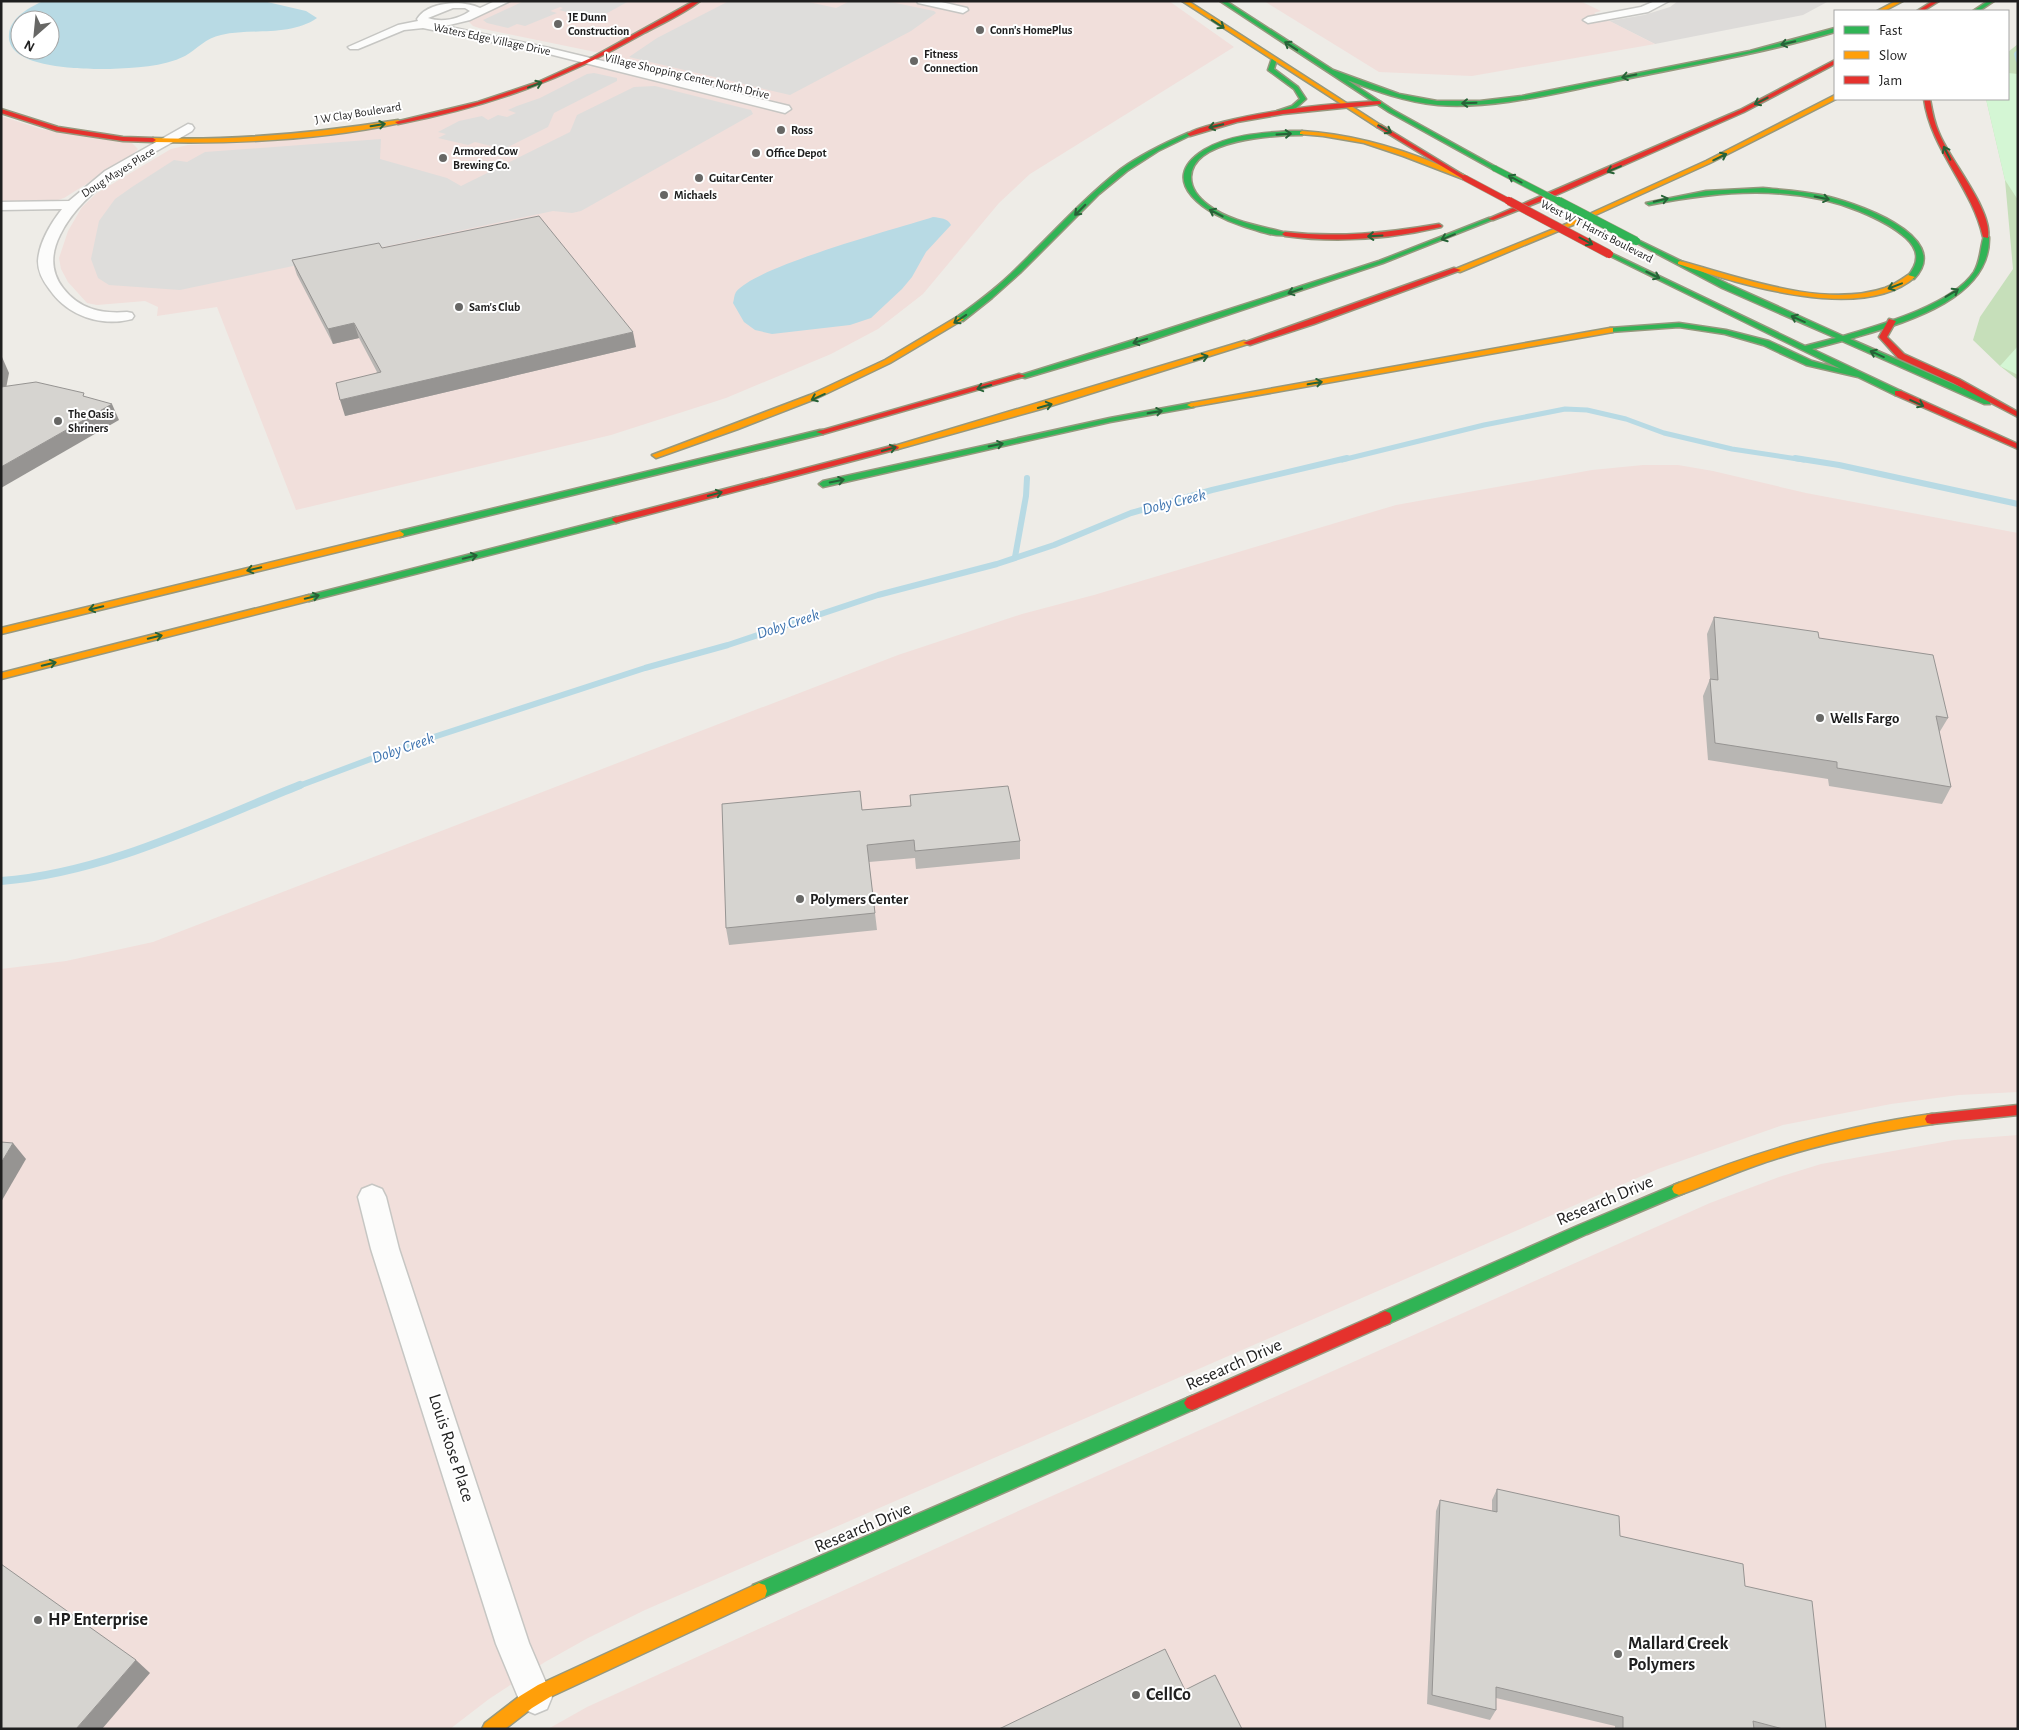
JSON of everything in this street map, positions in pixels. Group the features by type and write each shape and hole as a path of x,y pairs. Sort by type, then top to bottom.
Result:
{"main road":[{"name":"J W Clay Boulevard","path":"4,112 44,125 80,133 167,141 226,141 304,135 413,119 516,92 554,77 599,55 698,1"},
{"name":"West W T Harris Boulevard","path":"1184,1 1343,104 1465,178 1609,254 1857,375 2018,447"},
{"name":"West W T Harris Boulevard","path":"1222,1 1379,103 1494,168 1725,286 2018,415"},
{"path":"1882,10 1901,1"},
{"path":"1922,10 1937,1"},
{"path":"1978,10 1992,1"},
{"path":"1332,72 1373,89 1405,98 1447,103 1488,102 1742,54 1834,30"},
{"path":"547,64 575,50"},
{"path":"1263,116 1294,107 1303,99 1296,88 1271,70 1274,59"},
{"path":"1,631 817,434 1042,371 1291,292 1444,238 1569,188 1734,115 1834,63"},
{"path":"1,676 532,542 909,443 1128,381 1376,299 1580,221 1706,164 1834,98"},
{"path":"1805,348 1843,338 1910,315 1956,291 1971,280 1985,256 1986,233 1984,222 1940,139 1929,114 1927,100"},
{"path":"644,458 699,441 809,401 901,356 965,316 996,292 1033,258 1108,182 1144,155 1164,144 1207,128 1263,116 1343,104 1379,103"},
{"path":"4,112 95,128 156,133 172,133 192,128"},
{"path":"167,141 191,135 251,134 302,130 355,121 378,113"},
{"path":"163,127 192,128"},
{"path":"1465,178 1381,145 1339,136 1295,133 1244,138 1215,148 1192,164 1187,178 1192,194 1209,209 1242,224 1291,234 1329,237 1384,236 1414,232 1509,211"},
{"path":"1580,221 1697,193 1742,190 1792,193 1835,201 1879,217 1906,234 1919,250 1922,259 1919,269 1913,277 1901,285 1866,295 1841,296 1816,295 1764,288 1680,263"},
{"path":"1892,321 1884,337 1900,356 1956,381 2018,415"},
{"path":"814,485 1110,420 1622,328 1679,325 1726,332 1766,343 1809,363 1857,375"},
{"path":"352,545 569,481"},
{"path":"532,542 736,501"},
{"name":"Research Drive","path":"491,1729 535,1697 755,1593 846,1555 1491,1272 1565,1236 1746,1162 1785,1149 1866,1128 1949,1115 2018,1110"}],"street":[{"path":"498,1 468,8 452,22 419,24 397,29 350,46 446,4 468,8 505,1"},
{"path":"922,1 963,10"},
{"path":"1588,20 1644,10 1664,1"},
{"name":"Waters Edge Village Drive","path":"468,8 463,22 474,29 575,50"},
{"path":"425,14 422,16 424,21 437,23"},
{"name":"Waters Edge Village Drive","path":"419,24 575,50"},
{"name":"Village Shopping Center North Drive","path":"575,50 599,55 788,104 587,61 575,50"},
{"name":"Doug Mayes Place","path":"127,316 104,316 78,308 64,301 47,271 46,254 52,236 67,209 91,186 192,128"},
{"path":"1,206 67,209"},
{"path":"1,215 67,209"},
{"name":"Louis Rose Place","path":"372,1198 385,1249 513,1644 535,1697"}],"shaded area":[{"path":"507,1 1169,1 1234,47 1030,174 999,203 923,294 878,329 831,354 726,398 611,435 296,510 217,307 157,316 158,307 145,301 97,305 87,303 68,282 61,269 59,258 68,231 82,207 97,193 171,149 188,145 273,141 479,106 605,54 479,28 469,22 469,19"},
{"path":"524,1 629,1 602,16 593,14 586,17 559,10 563,8 560,7 550,11 557,13 525,26 517,24 508,28 487,23 483,20"},
{"path":"729,1 804,1 836,8 850,1 886,1 936,13 911,31 790,95 629,57 657,38"},
{"path":"1264,1 1580,1 1601,11 1594,13 1655,44 1472,76 1379,72"},
{"path":"1678,1 1829,1 1803,15 1655,44 1609,21 1644,15 1670,7"},
{"path":"594,73 617,78 617,81 554,113 548,127 496,153 489,151 495,147 475,142 468,145 438,138 446,134 438,132 459,121 482,116 488,120 498,115 507,117 516,113 508,110 540,98 587,74"},
{"path":"655,86 751,110 753,114 581,211 572,213 553,211 180,290 109,285 98,278 91,259 99,221 115,199 174,160 187,162 205,152 381,139 380,159 447,178 461,186 570,132 577,115 634,87"},
{"path":"1,116 41,129 132,143 138,149 131,156 64,198 55,201 1,204"},
{"path":"1643,465 1678,465 1713,471 1806,493 2018,533 2018,1092 1959,1095 1891,1104 1783,1125 1658,1169 645,1610 545,1662 489,1699 450,1729 1,1729 1,969 66,961 153,942 898,655 1022,614 1094,595 1396,505 1592,470"},
{"path":"2018,1135 2018,1729 548,1729 587,1707 1025,1508 1710,1203 1779,1177 1821,1164 1954,1140"}],"green space":[{"path":"2018,44 2018,380 1973,340 1980,317 2013,269 2005,180 1986,100 2009,100 2009,51"},
{"path":"2009,73 2018,74 2018,200 2005,180 1986,100 2009,100"},
{"path":"2018,346 2018,375 2000,366"}],"water":[{"path":"43,1 263,1 306,11 317,18 295,28 216,36 185,56 158,65 119,69 84,69 49,65 31,60 60,60 60,10 27,10"},
{"path":"933,217 946,220 951,225 926,252 912,277 902,289 871,318 850,325 772,334 755,330 744,322 733,303 736,292 749,282 770,271 828,249"}],"building":[{"name":"Sam's Club","path":"539,216 633,332 340,400 336,383 381,372 354,323 328,329 292,260 379,243 382,248"},
{"path":"36,382 84,393 83,396 112,404 1,467 1,387"},
{"name":"Wells Fargo","path":"1714,617 1818,632 1819,638 1933,655 1948,718 1936,716 1951,787 1837,768 1837,762 1715,743 1710,679 1718,680"},
{"name":"Polymers Center","path":"1008,786 1020,841 915,851 914,840 867,845 875,913 726,928 722,804 860,791 862,810 911,806 910,795"},
{"path":"1,1142 13,1143 1,1163"},
{"name":"Mallard Creek Polymers","path":"1497,1489 1619,1516 1620,1536 1743,1564 1745,1586 1812,1601 1826,1729 1783,1729 1753,1721 1754,1729 1623,1729 1623,1717 1496,1687 1496,1710 1432,1695 1440,1500 1497,1512"},
{"name":"HP Enterprise","path":"1,1564 136,1660 76,1729 1,1729"},
{"name":"CellCo","path":"1165,1649 1185,1690 1215,1675 1242,1729 999,1729"}],"waterway":[{"name":"Doby Creek","path":"2018,52 2016,54 2018,61"},
{"name":"Doby Creek","path":"1342,460 1484,425 1565,409 1587,410 1626,419 1664,433 1732,449 1804,460"},
{"name":"Doby Creek","path":"296,787 400,748 645,668 728,645 878,595 997,564 1054,545 1131,513 1212,490 1347,458"},
{"path":"1795,458 1839,465 2018,504"},
{"path":"1015,557 1026,496 1027,478"},
{"name":"Doby Creek","path":"1,881 40,876 116,857 191,830 300,785"}],"traffic: fast":[{"path":"1222,1 1391,111 1494,168"},
{"path":"1978,10 1992,1"},
{"path":"1332,72 1410,99 1437,103 1480,103 1522,98 1721,59 1834,30"},
{"path":"1274,59 1271,70 1296,88 1303,99 1294,107 1279,112"},
{"path":"1285,234 1240,223 1222,216 1207,207 1194,197 1188,185 1188,171 1195,160 1207,151 1222,144 1257,136 1302,133"},
{"path":"960,319 990,297 1017,272 1096,193 1156,149 1190,134"},
{"path":"1494,168 1636,241"},
{"path":"1649,203 1706,193 1763,190 1792,192 1847,204 1891,224 1911,239 1918,248 1921,257 1918,269 1911,277"},
{"path":"1022,376 1143,340 1381,262 1491,219"},
{"path":"1805,348 1893,323 1937,304 1971,280 1978,271 1985,254 1986,237"},
{"path":"1636,241 1725,286 1987,402"},
{"path":"1609,254 1898,393"},
{"path":"1610,330 1679,325 1726,332 1766,343 1809,363 1857,375"},
{"path":"823,484 1110,420 1191,405"},
{"path":"400,534 820,432"},
{"path":"309,598 616,520"},
{"path":"1385,1318 1679,1189"},
{"path":"759,1591 1192,1403"}],"traffic: slow":[{"path":"1184,1 1379,126"},
{"path":"1882,10 1901,1"},
{"path":"1457,270 1578,221 1708,162 1834,98"},
{"path":"153,140 215,141 276,138 398,122"},
{"path":"1302,133 1323,134 1365,142 1406,154 1465,178"},
{"path":"1680,263 1765,287 1830,296 1861,296 1888,290 1911,277"},
{"path":"656,455 735,428 812,397 887,361 960,319"},
{"path":"1191,405 1610,330"},
{"path":"895,447 1038,407 1247,343"},
{"path":"1,631 400,534"},
{"path":"1,676 309,598"},
{"path":"1679,1189 1710,1176 1803,1145 1866,1130 1932,1119"},
{"path":"491,1729 526,1702 544,1691 759,1591"}],"traffic: jam":[{"path":"398,122 480,103 540,83 629,40 698,1"},
{"path":"1922,10 1937,1"},
{"path":"1491,219 1552,195 1742,111 1834,63"},
{"path":"1927,100 1930,117 1936,134 1975,202 1982,219 1986,237"},
{"path":"1190,134 1236,121 1283,112 1379,103"},
{"path":"1,111 57,129 123,139 153,140"},
{"path":"1379,126 1465,178"},
{"path":"1465,178 1609,254"},
{"path":"1285,234 1343,238 1401,233 1439,226"},
{"path":"1247,343 1457,270"},
{"path":"1892,321 1883,337 1901,356 1956,381 2018,415"},
{"path":"820,432 1022,376"},
{"path":"1898,393 2018,447"},
{"path":"616,520 895,447"},
{"path":"1932,1119 2018,1110"},
{"path":"1192,1403 1385,1318"}],"place":[{"name":"JE Dunn Construction","path":"558,24"},
{"name":"Conn's HomePlus","path":"980,30"},
{"name":"Fitness Connection","path":"914,61"},
{"name":"Ross","path":"781,130"},
{"name":"Office Depot","path":"756,153"},
{"name":"Armored Cow Brewing Co.","path":"443,158"},
{"name":"Guitar Center","path":"699,178"},
{"name":"Michaels","path":"664,195"},
{"name":"Sam's Club","path":"459,307"},
{"name":"The Oasis Shriners","path":"58,421"},
{"name":"Wells Fargo","path":"1820,718"},
{"name":"Polymers Center","path":"800,899"},
{"name":"HP Enterprise","path":"38,1620"},
{"name":"Mallard Creek Polymers","path":"1618,1654"},
{"name":"CellCo","path":"1136,1695"}]}
